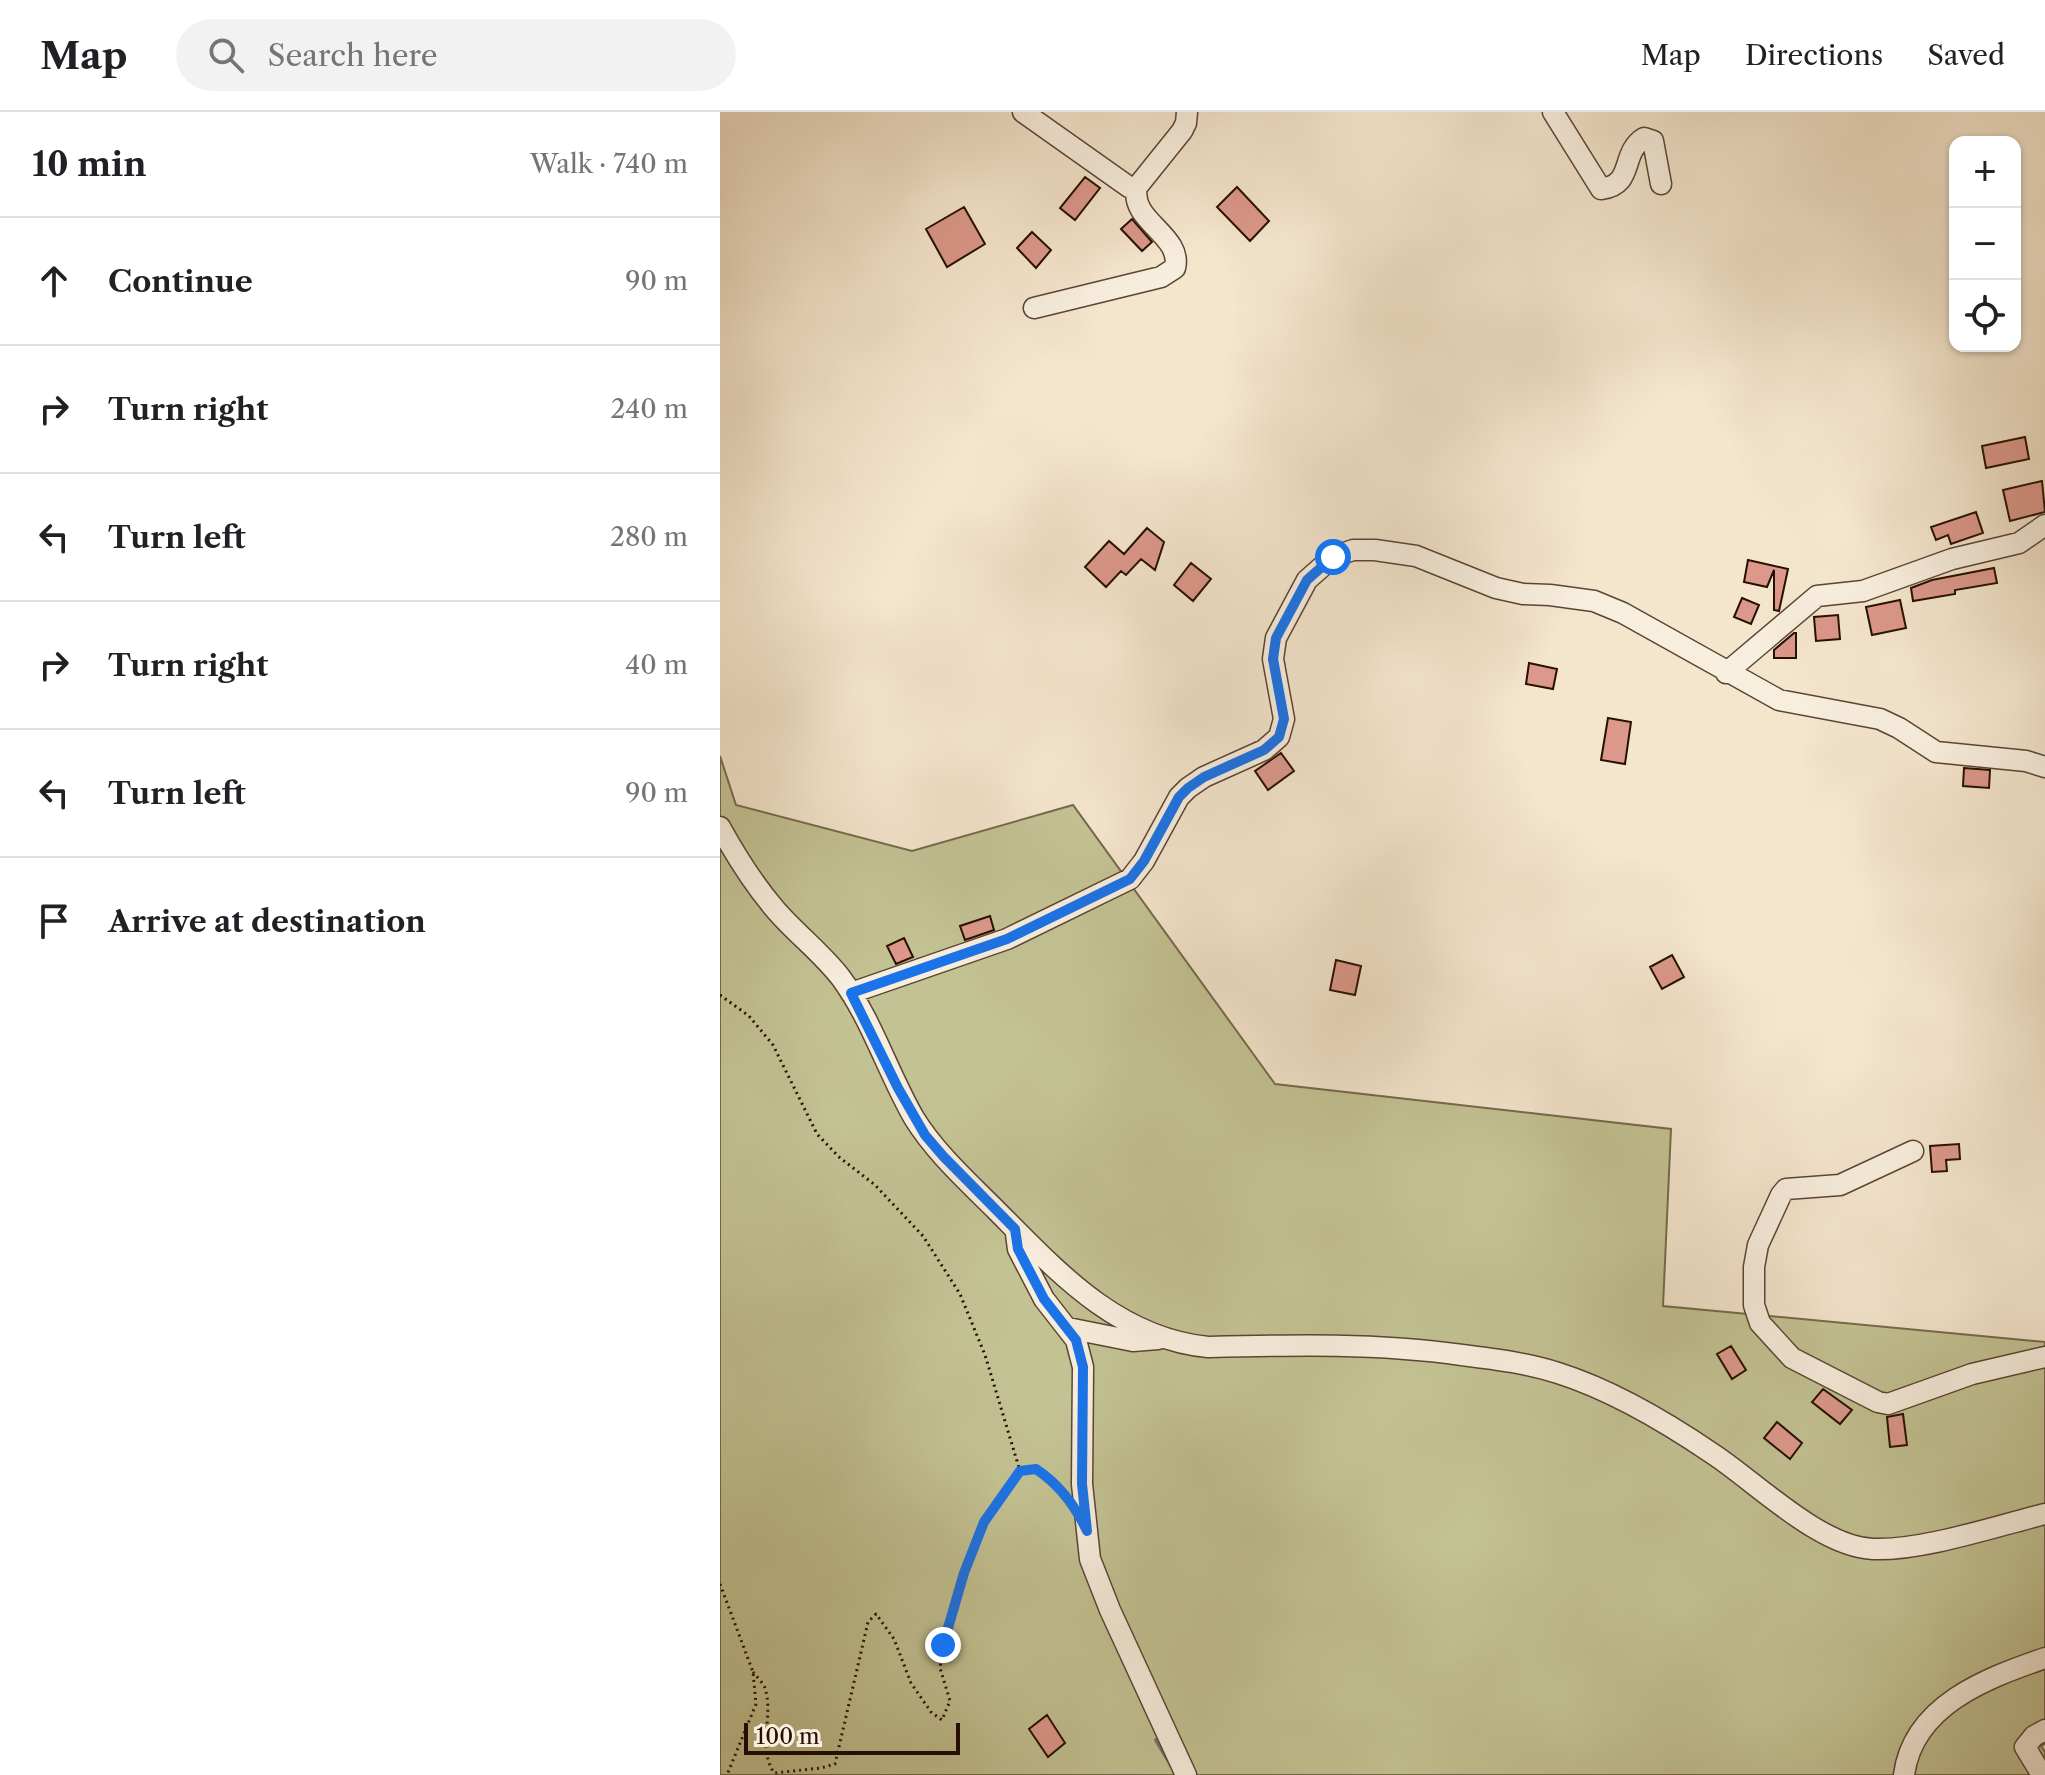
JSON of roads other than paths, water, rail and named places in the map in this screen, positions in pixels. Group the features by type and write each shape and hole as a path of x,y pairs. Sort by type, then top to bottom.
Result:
{"street":[{"path":"1023,112 1129,187 1137,187"},
{"path":"1034,308 1161,277 1175,268 1177,257 1173,249 1138,207 1135,197 1137,187 1182,131 1187,112"},
{"path":"1553,112 1601,189 1614,187 1621,180 1634,144 1644,138 1653,141 1661,184"},
{"path":"1726,673 1817,596 1863,591 1952,559 2019,543 2045,525"},
{"path":"851,993 1007,939 1130,879 1144,861 1179,797 1188,788 1204,777 1264,750 1279,737 1284,719 1273,659 1276,638 1307,580 1323,564 1344,552 1365,549 1401,553 1431,560 1455,573 1511,592 1594,601 1623,613 1779,700 1890,723 1936,752 2026,761 2045,767"},
{"path":"720,827 768,901 840,976 925,1135 1044,1260 1089,1298 1123,1320 1182,1344 1208,1347 1382,1345 1478,1357 1557,1373 1616,1398 1671,1428 1713,1453 1821,1532 1854,1547 1912,1546 2045,1514"},
{"path":"1913,1151 1840,1185 1786,1189 1758,1245 1754,1267 1754,1305 1760,1323 1792,1358 1878,1402 1888,1404 1972,1374 2045,1357"},
{"path":"1015,1229 1018,1249 1044,1299 1076,1340 1083,1367 1082,1484 1090,1559 1110,1610 1186,1775"},
{"path":"1068,1328 1133,1341 1162,1338"},
{"path":"1904,1775 1913,1742 1944,1706 1966,1690 2045,1658"},
{"path":"2042,1775 2025,1747 2034,1736 2045,1730"}],"waterway":[{"path":"1156,1740 1171,1765"}]}
